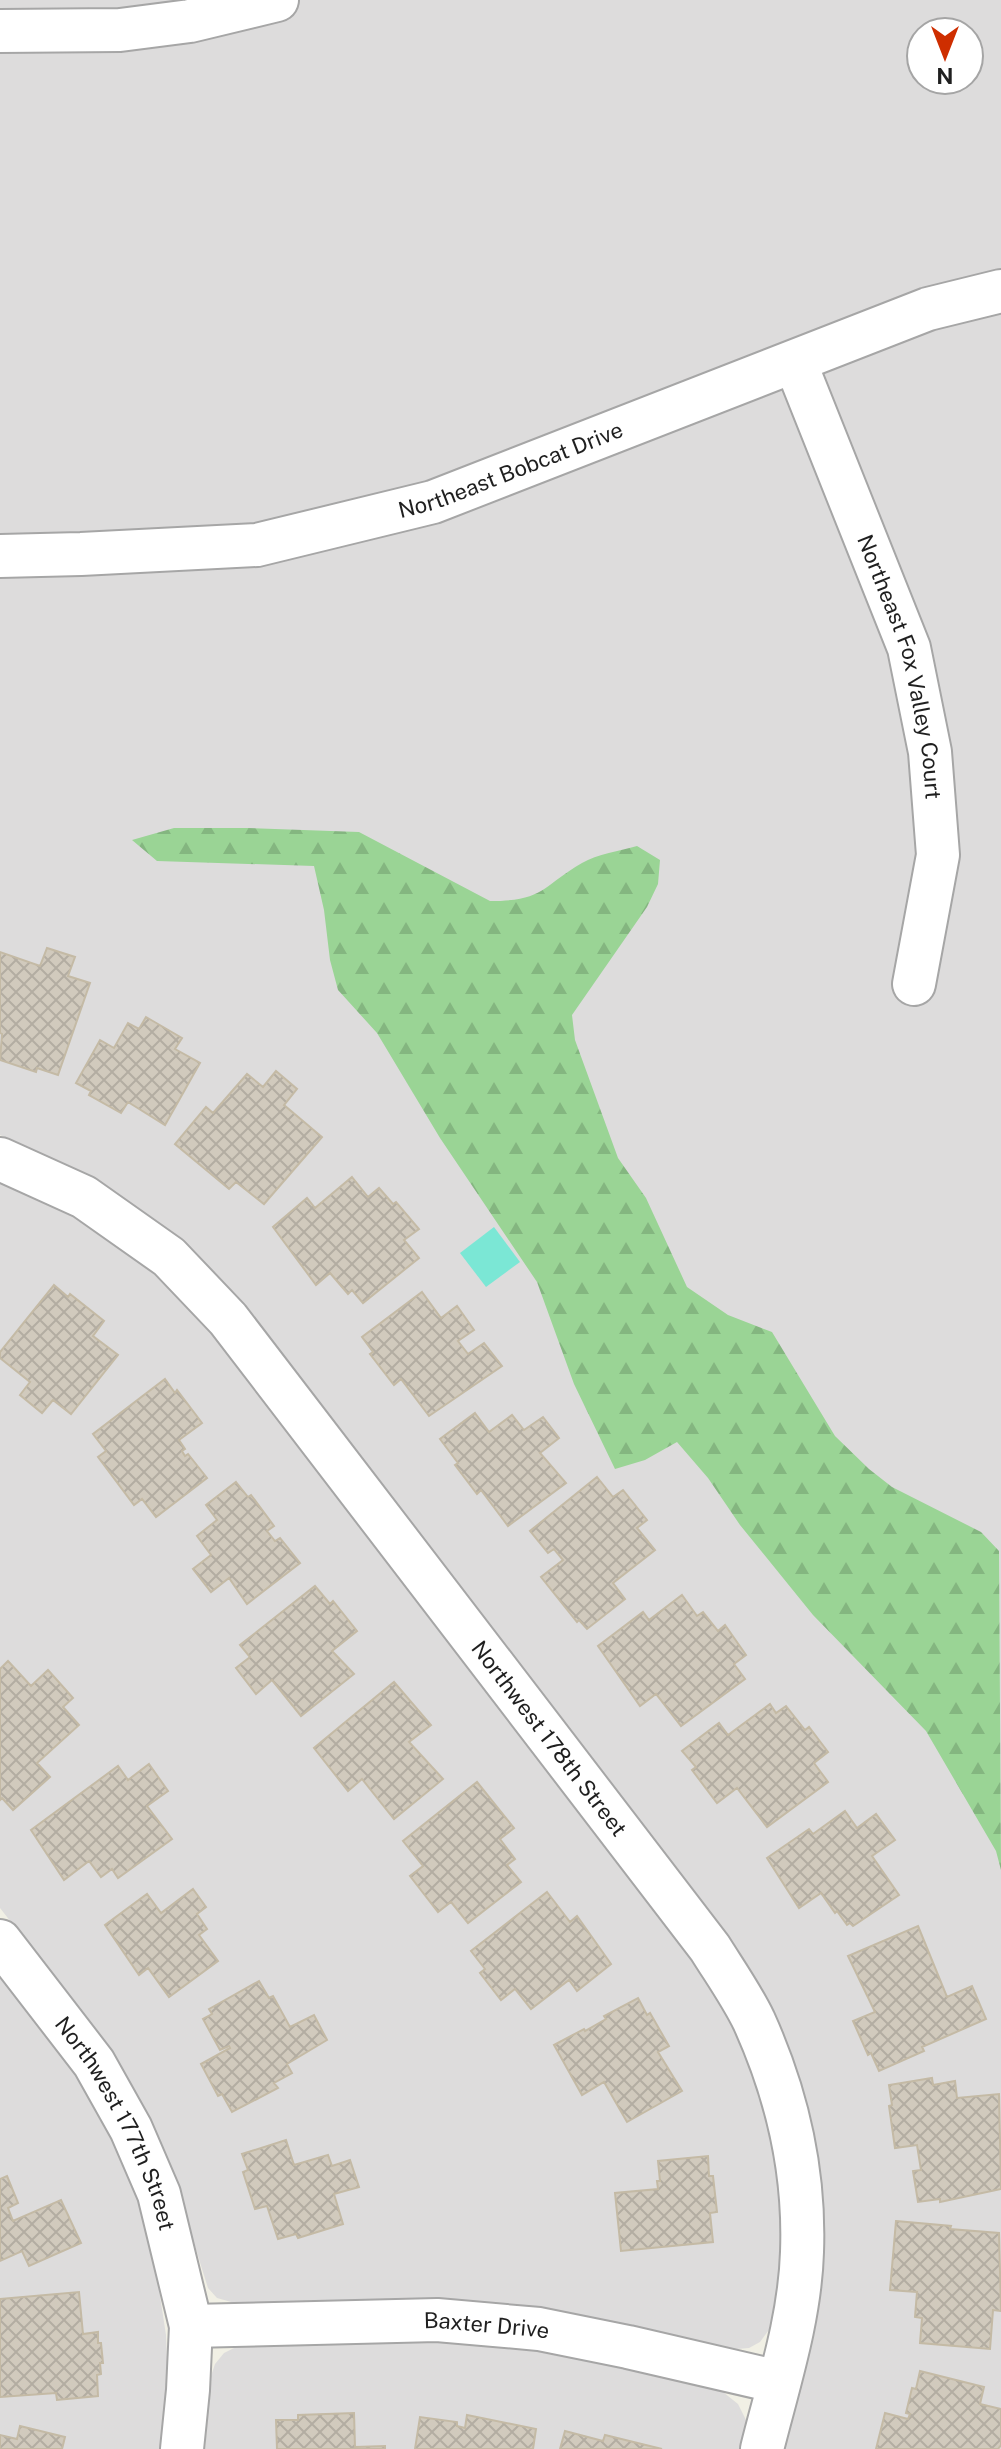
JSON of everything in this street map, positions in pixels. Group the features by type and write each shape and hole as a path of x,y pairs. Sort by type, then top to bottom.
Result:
{"street":[{"path":"0,31 120,30 188,10 277,0"},
{"name":"Northeast Bobcat Drive","path":"0,556 257,545 433,502 928,309 1001,291"},
{"name":"Northeast Fox Valley Court","path":"795,362 909,648 919,687 930,752 938,855 914,984"},
{"name":"Northwest 178th Street","path":"0,1159 84,1197 169,1257 228,1319 710,1948 753,2019 783,2097 801,2179 802,2253 795,2315 762,2449"},
{"name":"Northwest 177th Street","path":"0,1941 94,2063 131,2129 159,2194 191,2326 182,2449"},
{"name":"Baxter Drive","path":"191,2326 437,2320 524,2328 628,2347 779,2382"}],"shaded area":[{"path":"0,0 1001,0 1001,2449 783,2449 822,2212 819,2164 796,2067 777,2019 753,1973 724,1929 234,1294 198,1257 159,1224 72,1167 0,1135"},
{"path":"0,1179 37,1195 85,1222 130,1253 210,1328 695,1961 739,2038 768,2122 777,2169 782,2216 782,2263 774,2323 760,2342 749,2348 725,2350 585,2316 537,2309 242,2305 217,2298 208,2288 168,2160 132,2086 111,2050 0,1908"},
{"path":"494,1227 520,1262 486,1287 460,1253"},
{"path":"0,1973 76,2076 100,2115 138,2200 152,2244 166,2335 168,2381 163,2449 0,2449"},
{"path":"440,2342 533,2350 723,2392 738,2404 746,2420 743,2449 205,2449 211,2376 215,2364 224,2353 236,2347"}],"green space":[{"path":"174,828 359,832 490,901 532,895 588,860 637,846 660,860 658,884 647,907 572,1015 575,1040 618,1158 646,1198 687,1287 728,1315 772,1332 835,1436 869,1469 892,1487 981,1532 999,1551 1001,1870 996,1851 926,1731 813,1615 677,1442 645,1460 615,1469 574,1384 537,1282 440,1138 377,1033 338,990 314,866 157,861 132,840"}],"building":[{"path":"47,948 75,957 68,976 90,983 58,1075 37,1068 36,1072 0,1060 0,952 40,966"},
{"path":"146,1017 182,1038 175,1049 200,1063 165,1125 128,1102 121,1113 89,1095 91,1091 76,1083 100,1040 114,1048 128,1023 139,1029"},
{"path":"276,1071 297,1089 284,1105 322,1137 264,1204 236,1182 229,1189 175,1144 206,1107 213,1113 247,1074 263,1087"},
{"path":"352,1177 368,1197 379,1188 419,1229 404,1240 419,1258 363,1303 352,1290 348,1294 330,1273 316,1285 273,1227 307,1198 315,1208"},
{"path":"54,1285 104,1321 93,1336 118,1355 71,1414 53,1400 42,1413 20,1395 30,1382 0,1358 0,1352"},
{"path":"422,1292 441,1318 457,1306 474,1330 458,1341 468,1354 484,1343 502,1366 429,1416 401,1379 394,1385 370,1354 373,1352 362,1337"},
{"path":"165,1379 202,1423 179,1440 185,1449 182,1451 185,1456 188,1454 207,1478 156,1517 142,1499 134,1505 98,1457 106,1451 93,1434"},
{"path":"475,1413 489,1432 512,1415 524,1430 543,1417 559,1438 540,1453 566,1483 508,1526 481,1490 477,1494 440,1439"},
{"path":"597,1477 613,1497 623,1490 647,1520 637,1528 655,1550 613,1583 625,1599 587,1629 579,1620 577,1622 541,1577 563,1560 554,1549 548,1553 530,1531"},
{"path":"236,1482 248,1497 251,1495 274,1526 267,1531 275,1541 280,1538 300,1563 247,1604 229,1578 211,1592 193,1569 211,1555 197,1536 217,1520 206,1505"},
{"path":"315,1586 330,1604 333,1601 357,1631 332,1651 354,1674 301,1716 272,1680 256,1694 236,1668 250,1657 240,1645"},
{"path":"682,1595 697,1616 703,1612 718,1631 725,1625 746,1655 734,1664 745,1679 681,1726 656,1694 640,1706 598,1646 643,1612 649,1620"},
{"path":"8,1661 31,1686 48,1670 73,1698 63,1707 79,1725 37,1763 50,1777 13,1810 2,1798 0,1800 0,1669"},
{"path":"394,1682 431,1725 409,1742 443,1779 394,1819 362,1779 348,1791 314,1748"},
{"path":"770,1704 776,1713 786,1706 805,1730 809,1727 828,1752 814,1763 828,1782 767,1827 737,1788 717,1803 692,1770 696,1767 682,1751 719,1723 728,1735"},
{"path":"149,1764 168,1791 147,1806 172,1839 118,1878 112,1869 101,1877 89,1861 64,1880 31,1830 118,1766 128,1780"},
{"path":"477,1782 514,1828 500,1839 515,1859 507,1865 521,1882 468,1923 451,1902 438,1912 410,1876 423,1866 403,1841"},
{"path":"845,1811 857,1828 876,1814 895,1840 872,1856 899,1895 853,1926 850,1923 847,1925 837,1911 835,1913 821,1893 799,1908 767,1858 809,1829 813,1834"},
{"path":"193,1889 206,1907 197,1914 207,1929 199,1935 218,1961 169,1997 148,1968 139,1975 105,1925 147,1894 161,1913"},
{"path":"547,1892 570,1922 577,1916 611,1964 577,1991 569,1980 531,2009 515,1989 501,2000 480,1973 485,1969 471,1951"},
{"path":"918,1926 947,1997 972,1986 986,2019 922,2047 924,2051 879,2071 853,2021 875,2012 848,1956"},
{"path":"259,1981 269,1998 273,1996 290,2027 314,2015 327,2040 287,2064 292,2073 274,2083 278,2088 232,2112 222,2094 218,2096 201,2064 230,2048 220,2050 203,2019 212,2014 209,2009"},
{"path":"638,1998 669,2046 658,2052 682,2091 627,2122 604,2082 582,2095 554,2045 585,2031 606,2019 604,2016"},
{"path":"932,2078 933,2085 955,2081 957,2098 999,2094 1001,2189 940,2202 940,2199 918,2202 913,2171 921,2170 917,2145 895,2148 889,2085"},
{"path":"286,2140 294,2165 328,2155 332,2166 350,2160 359,2187 334,2194 343,2224 298,2238 296,2234 278,2239 267,2206 255,2209 243,2172 248,2170 242,2154"},
{"path":"708,2156 717,2212 710,2213 713,2242 621,2251 615,2193 658,2189 658,2161"},
{"path":"7,2176 18,2203 8,2208 13,2221 61,2200 81,2243 29,2266 22,2251 0,2261 0,2179"},
{"path":"896,2221 999,2233 1001,2311 993,2310 990,2349 920,2343 922,2318 915,2317 917,2292 890,2290"},
{"path":"79,2292 83,2334 98,2332 98,2343 101,2343 103,2363 100,2363 101,2374 97,2375 98,2396 57,2400 56,2393 0,2397 0,2299"},
{"path":"920,2371 984,2387 980,2404 1001,2409 1001,2445 998,2449 876,2449 885,2413 908,2419 910,2414 906,2413 912,2388 916,2389"},
{"path":"354,2413 355,2447 385,2446 385,2449 277,2449 276,2420 298,2420 298,2415"},
{"path":"467,2415 536,2429 533,2449 415,2449 420,2417 457,2422 457,2426 465,2428"},
{"path":"20,2426 65,2437 62,2449 0,2449 0,2435 17,2439"},
{"path":"565,2431 603,2441 605,2435 662,2449 560,2449"}]}
